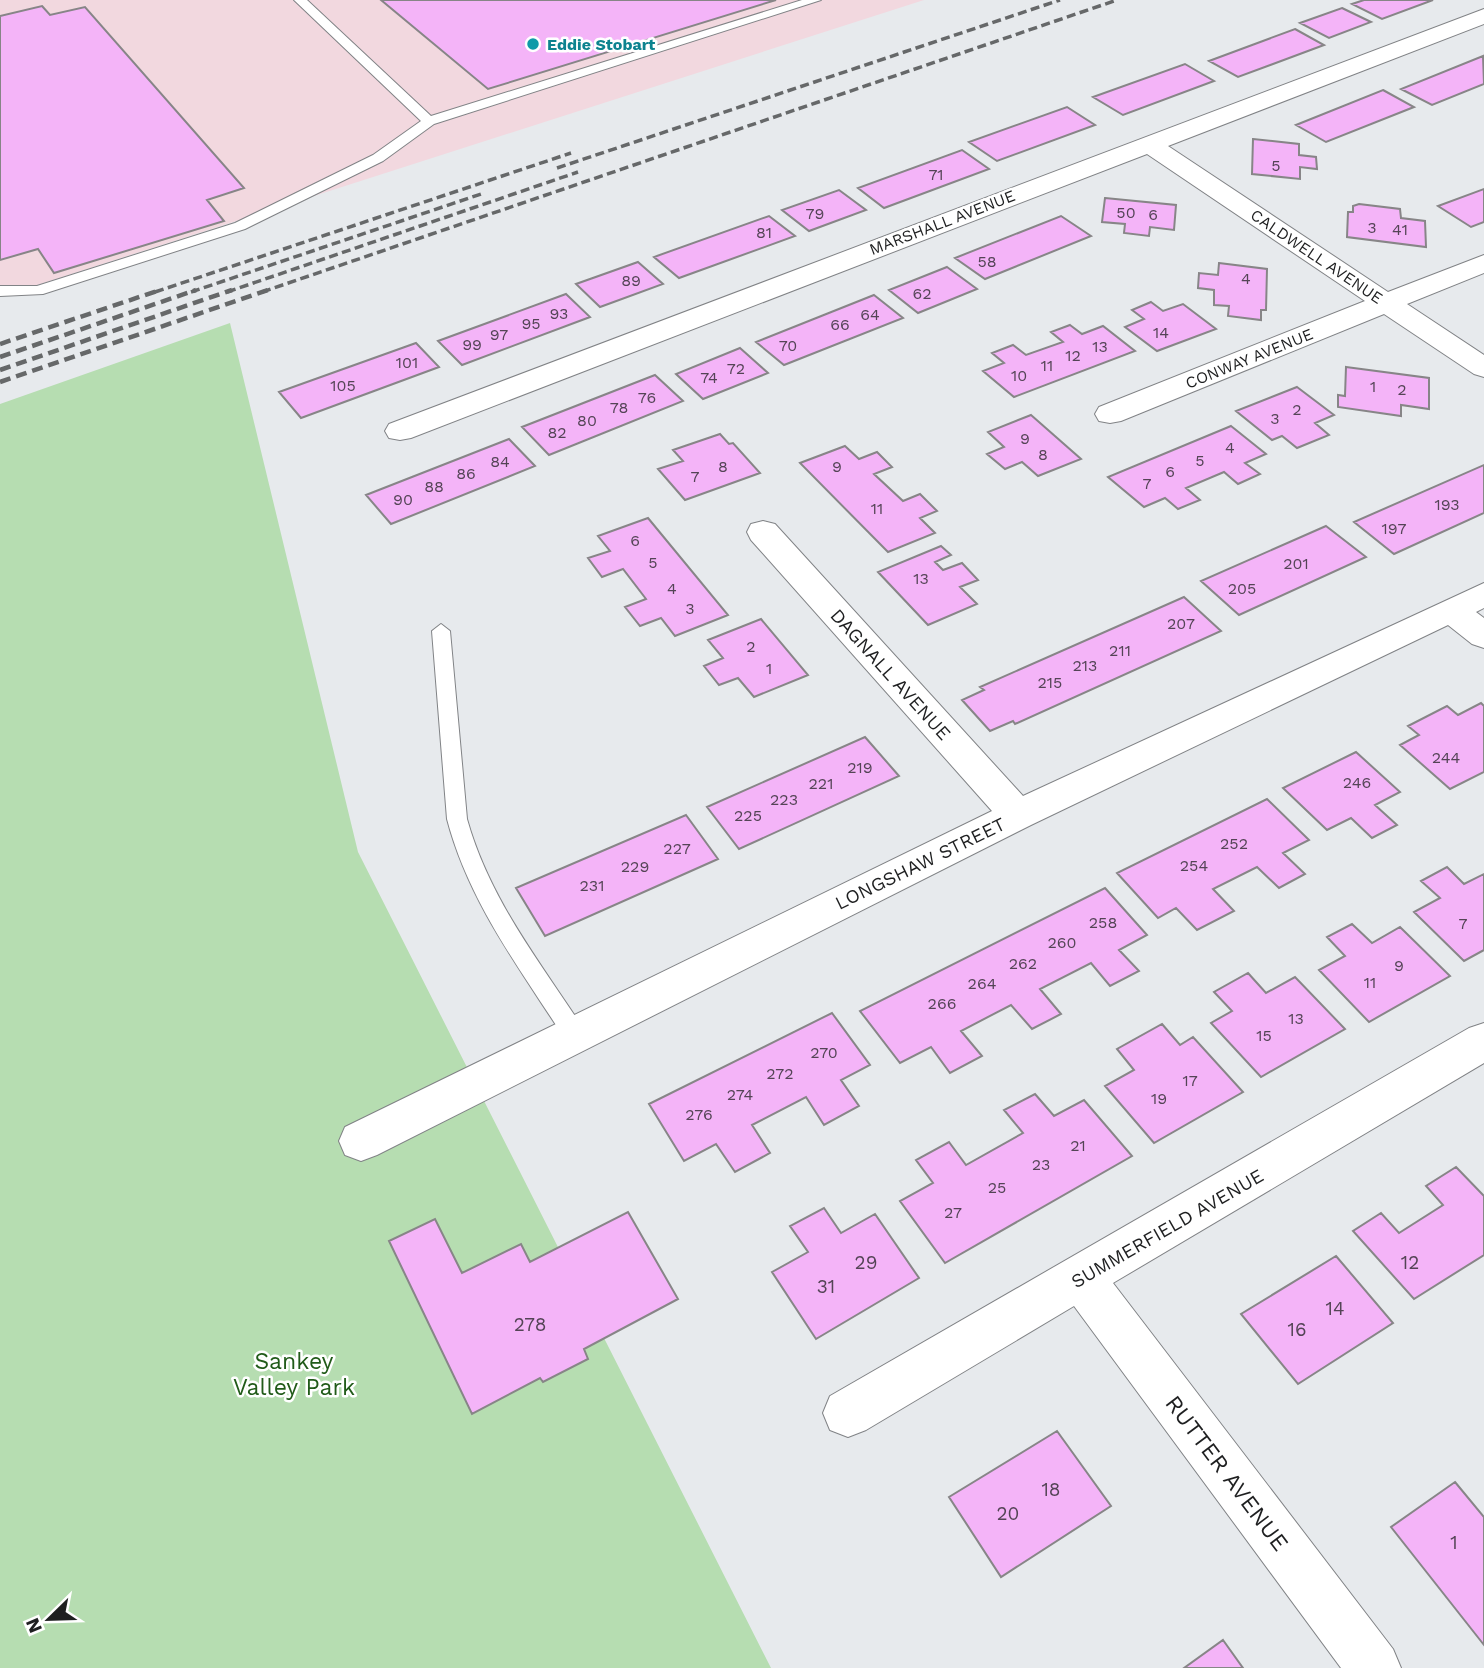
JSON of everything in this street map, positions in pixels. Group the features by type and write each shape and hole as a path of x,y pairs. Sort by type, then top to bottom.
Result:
{"street":[{"name":"MARSHALL AVENUE","path":"400,431 1484,16"},
{"name":"CALDWELL AVENUE","path":"1150,145 1484,368"},
{"name":"CONWAY AVENUE","path":"1110,414 1484,263"},
{"name":"DAGNALL AVENUE","path":"763,532 1018,815"},
{"name":"LONGSHAW STREET","path":"361,1141 1018,815 1467,602"},
{"path":"1467,602 1484,636"},
{"name":"SUMMERFIELD AVENUE","path":"848,1413 1479,1053"},
{"name":"RUTTER AVENUE","path":"1081,1278 1374,1668"}],"lane":[{"path":"300,0 429,121"},
{"path":"0,291 38,291 240,226 378,158 429,121 815,0"},
{"path":"441,631 461,842 486,896 575,1035"}],"shaded area":[{"path":"0,0 924,0 0,297"}],"green space":[{"name":"Sankey Valley Park","path":"230,323 358,852 771,1668 0,1668 0,404"}],"building":[{"name":"Eddie Stobart","path":"381,0 776,0 488,89"},
{"path":"1364,0 1433,0 1382,19 1352,4"},
{"path":"42,6 50,15 85,7 244,188 207,200 224,221 54,273 38,249 0,260 0,16"},
{"path":"1342,8 1371,22 1329,38 1300,23"},
{"path":"1295,29 1324,45 1238,77 1209,61"},
{"path":"1483,56 1484,84 1432,105 1401,89"},
{"path":"1185,64 1214,81 1123,115 1093,97"},
{"path":"1383,90 1414,107 1326,142 1296,125"},
{"path":"1067,107 1095,125 997,161 969,142"},
{"path":"1253,139 1299,144 1299,155 1316,157 1317,169 1300,167 1300,179 1252,174"},
{"path":"962,150 989,169 884,208 858,188"},
{"path":"1484,189 1484,222 1471,227 1438,206"},
{"path":"839,190 866,210 809,231 782,210"},
{"path":"1105,198 1176,205 1174,230 1150,227 1149,236 1124,233 1125,224 1102,222"},
{"path":"1359,204 1400,209 1401,218 1425,221 1426,247 1347,237 1348,212 1353,212 1353,206"},
{"path":"769,216 795,236 679,278 654,257"},
{"path":"1061,216 1091,236 985,279 955,258"},
{"path":"638,262 663,284 600,307 576,284"},
{"path":"1219,263 1267,269 1266,310 1261,310 1261,320 1228,316 1229,306 1214,305 1214,290 1198,288 1199,273 1218,275"},
{"path":"947,267 977,289 918,313 889,290"},
{"path":"566,294 590,317 462,365 438,341"},
{"path":"874,295 903,318 784,365 756,342"},
{"path":"1151,302 1163,311 1183,304 1216,329 1157,351 1125,327 1144,319 1132,310"},
{"path":"1070,325 1082,334 1103,326 1135,351 1014,397 983,371 1004,363 992,353 1013,345 1026,355 1063,342 1051,332"},
{"path":"416,343 439,367 301,418 279,392"},
{"path":"740,348 768,373 703,399 676,374"},
{"path":"1346,367 1429,378 1429,409 1401,405 1401,416 1338,407 1338,395 1345,396"},
{"path":"655,375 683,401 549,455 522,427"},
{"path":"1297,387 1334,415 1315,423 1329,435 1297,448 1282,436 1272,440 1236,411"},
{"path":"1031,415 1081,459 1038,476 1022,462 1005,469 987,454 1004,447 988,432"},
{"path":"1231,426 1266,454 1245,463 1260,474 1238,484 1224,472 1186,488 1200,500 1178,509 1165,498 1144,507 1108,477"},
{"path":"720,434 729,444 733,443 760,473 685,500 658,469 683,461 673,450"},
{"path":"509,439 535,466 391,524 366,495"},
{"path":"845,446 859,459 877,452 892,467 874,474 903,501 920,494 937,511 920,518 935,533 888,552 800,463"},
{"path":"1484,465 1484,513 1394,554 1354,522"},
{"path":"648,518 728,615 675,636 661,618 640,626 625,607 646,599 623,569 602,577 588,558 610,551 598,536"},
{"path":"1326,526 1366,557 1239,615 1201,581"},
{"path":"941,546 951,555 935,562 943,570 962,563 978,580 960,587 977,604 928,625 878,572"},
{"path":"1184,597 1221,631 1015,724 1013,721 990,731 962,700 984,690 980,687"},
{"path":"761,619 808,675 754,697 738,678 719,685 704,666 723,658 708,640"},
{"path":"1481,703 1484,706 1484,772 1450,789 1400,745 1419,735 1408,726 1447,706 1458,715"},
{"path":"865,737 899,776 739,849 707,807"},
{"path":"1356,752 1400,792 1375,805 1397,825 1372,838 1351,818 1327,830 1283,788"},
{"path":"1267,799 1309,840 1283,853 1305,874 1279,888 1257,867 1213,889 1234,911 1197,930 1176,908 1158,918 1117,873"},
{"path":"686,815 718,859 545,936 516,888"},
{"path":"1447,867 1464,884 1484,874 1484,950 1464,961 1414,912 1440,898 1421,881"},
{"path":"1105,888 1147,935 1119,950 1139,971 1110,986 1091,963 1040,989 1061,1014 1032,1029 1011,1005 961,1031 982,1056 950,1073 931,1047 900,1063 860,1011"},
{"path":"1352,924 1372,943 1400,927 1450,976 1369,1022 1319,970 1345,956 1327,937"},
{"path":"1248,973 1266,993 1295,977 1345,1029 1261,1077 1211,1023 1232,1011 1214,992"},
{"path":"832,1013 870,1065 841,1080 859,1106 824,1125 806,1097 752,1125 770,1153 735,1172 716,1144 684,1161 649,1104"},
{"path":"1162,1024 1180,1045 1193,1037 1243,1092 1154,1143 1105,1086 1134,1070 1117,1049"},
{"path":"1035,1094 1054,1116 1084,1100 1132,1156 945,1263 900,1201 933,1183 916,1160 949,1142 966,1165 1023,1133 1004,1110"},
{"path":"1456,1167 1484,1196 1484,1255 1414,1299 1353,1231 1381,1213 1399,1233 1443,1205 1426,1186"},
{"path":"824,1208 841,1233 875,1214 919,1278 816,1339 772,1272 808,1252 790,1226"},
{"path":"628,1212 678,1299 584,1349 588,1359 543,1382 540,1378 472,1414 389,1241 435,1219 462,1273 521,1244 530,1262"},
{"path":"1336,1256 1393,1323 1298,1384 1241,1314"},
{"path":"1057,1431 1111,1506 1001,1577 949,1497"},
{"path":"1455,1482 1484,1517 1484,1645 1391,1527"},
{"path":"1223,1640 1243,1668 1184,1668"}],"railway":[{"path":"557,168 1060,0"},
{"path":"262,292 1117,0"},
{"path":"155,292 571,153"},
{"path":"227,292 578,172"},
{"path":"191,292 481,194"},
{"path":"0,344 160,290"},
{"path":"0,357 196,290"},
{"path":"0,370 232,290"},
{"path":"0,382 268,290"}],"place":[{"name":"Eddie Stobart","path":"533,44"}]}
